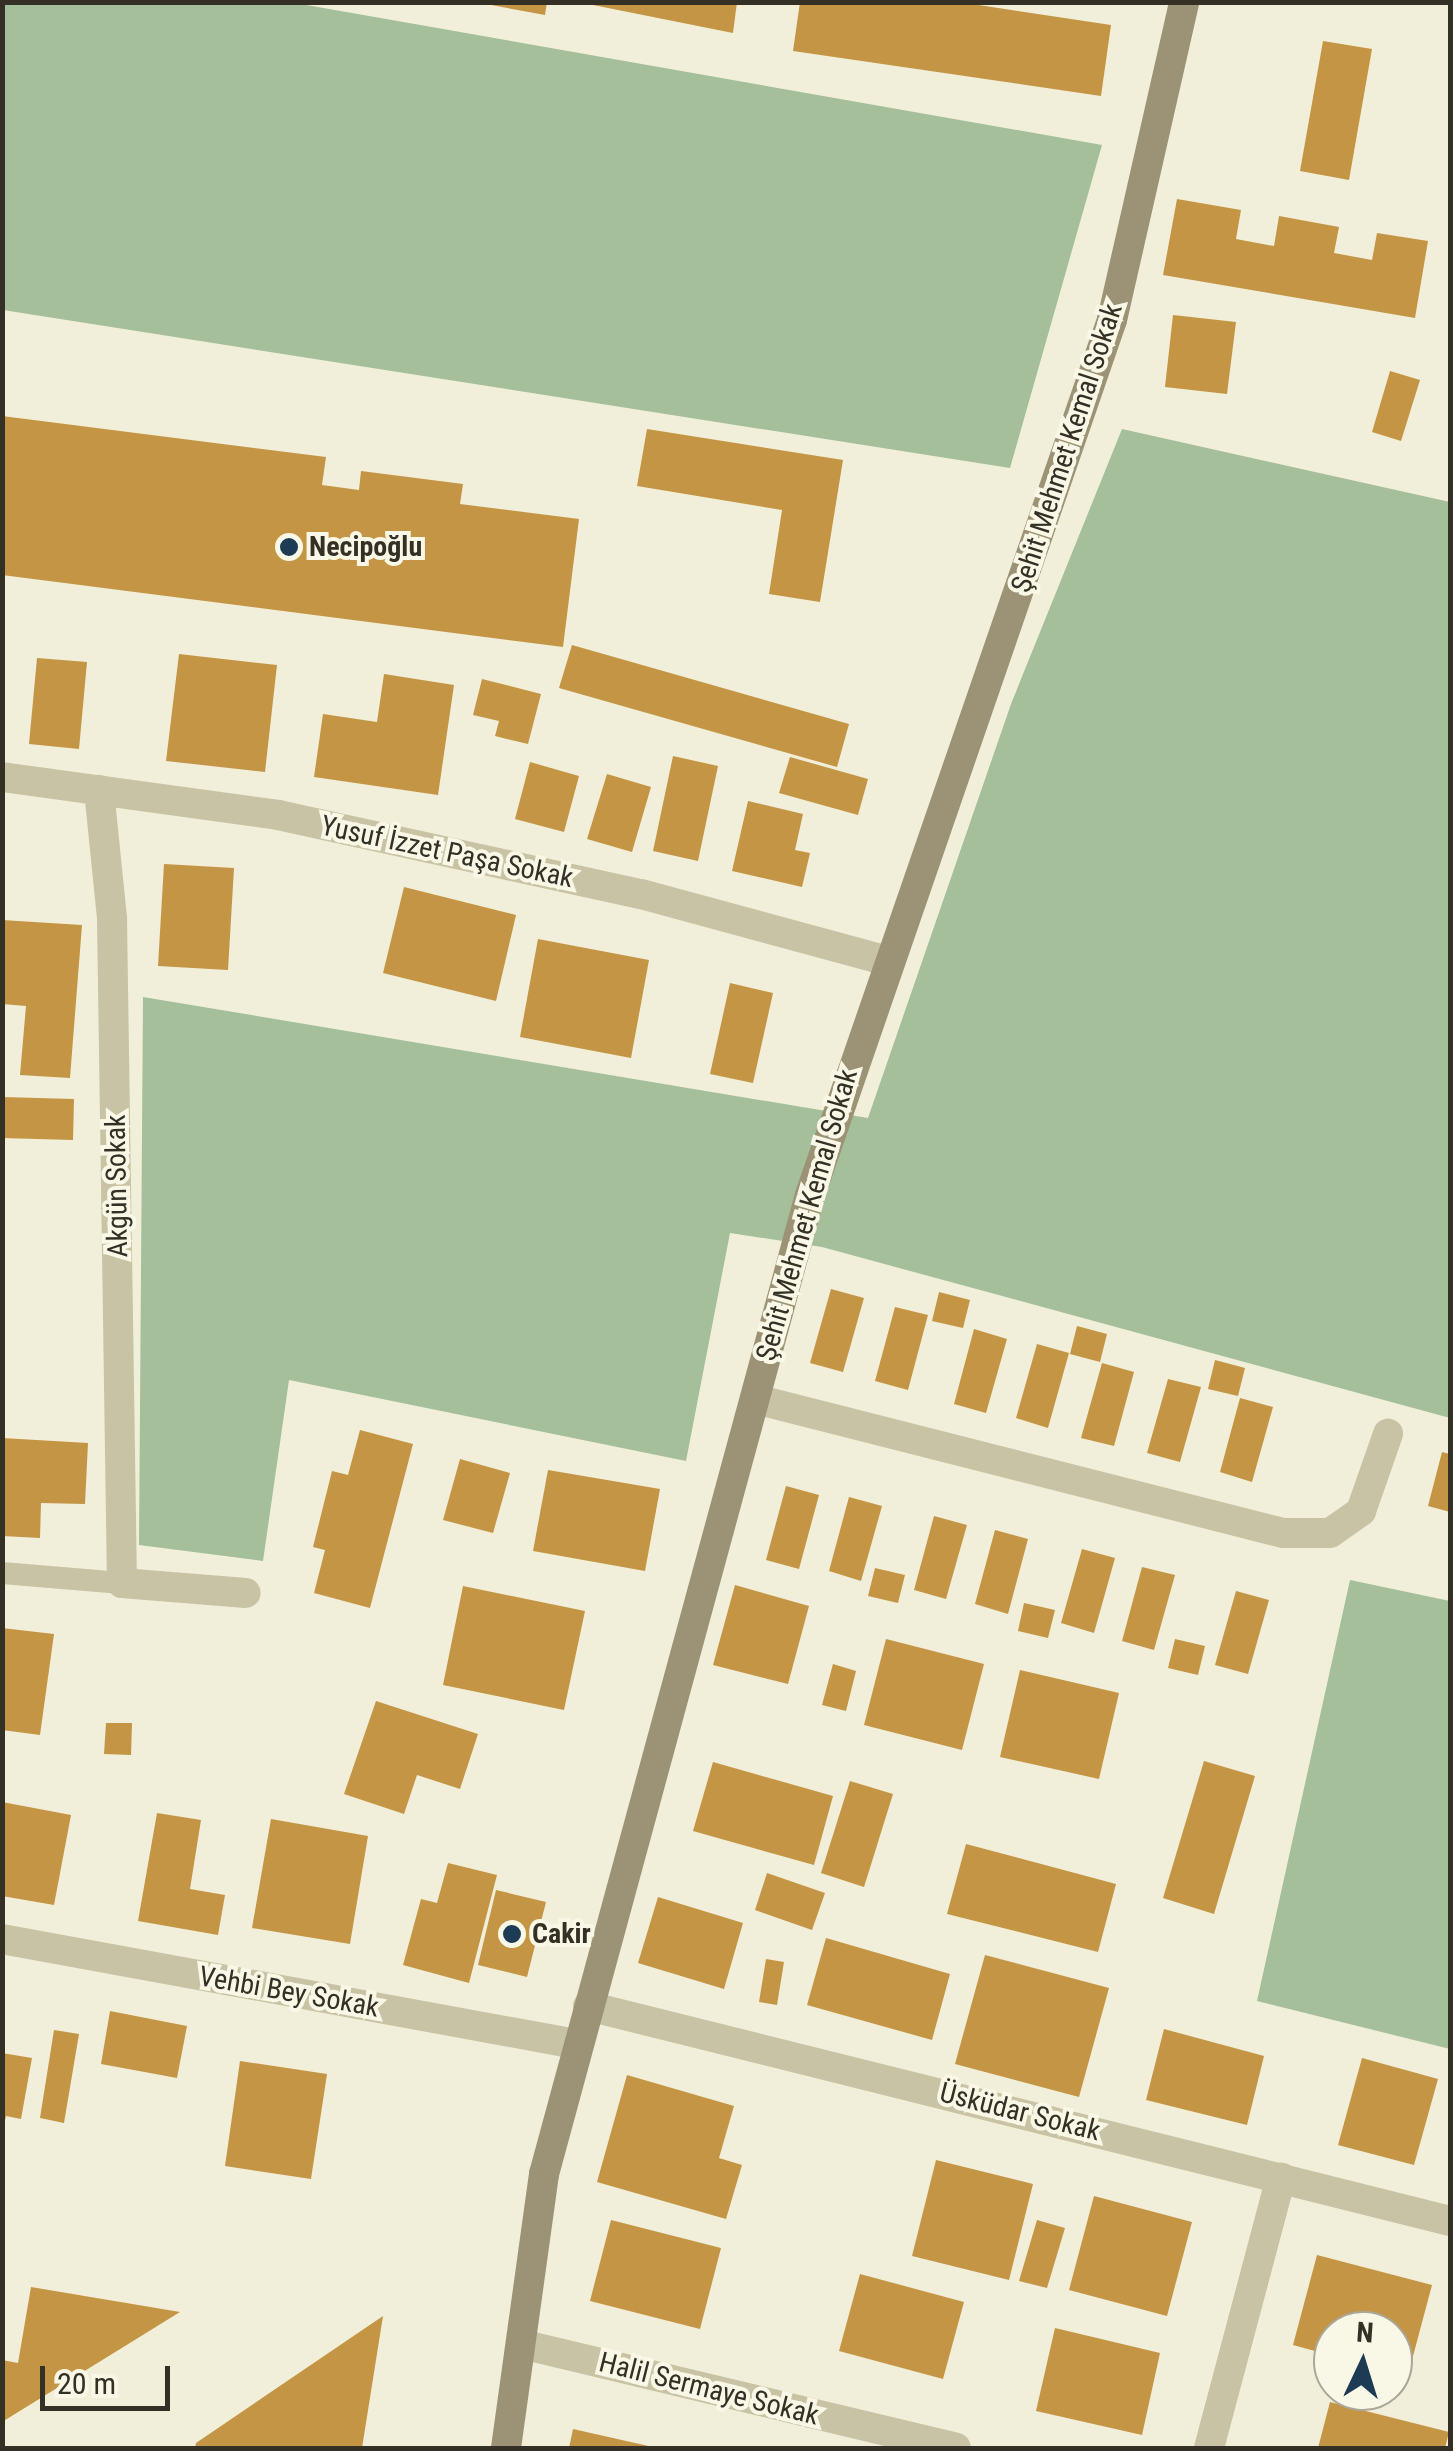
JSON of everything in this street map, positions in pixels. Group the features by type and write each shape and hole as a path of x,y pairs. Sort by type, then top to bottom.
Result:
{"street":[{"name":"Şehit Mehmet Kemal Sokak","path":"506,2448 544,2174 576,2044 755,1399 884,960 1096,374 1184,2"},
{"name":"Yusuf İzzet Paşa Sokak","path":"2,778 278,815 584,882 884,960"},
{"name":"Akgün Sokak","path":"100,790 112,920 122,1583"},
{"path":"755,1399 1283,1534 1330,1533 1361,1511 1388,1434"},
{"path":"122,1583 246,1593"},
{"name":"Vehbi Bey Sokak","path":"2,1940 576,2044"},
{"name":"Üsküdar Sokak","path":"588,2006 1450,2221"},
{"path":"1209,2448 1281,2177"},
{"name":"Halil Sermaye Sokak","path":"521,2344 955,2448"}],"lane":[{"path":"2,1573 122,1583"}],"green space":[{"path":"2,3 295,3 1102,145 1010,468 3,310"},
{"path":"1122,429 1450,502 1450,1418 822,1247 730,1233 686,1461 289,1380 263,1561 139,1545 143,997 868,1118 1011,704"},
{"path":"1350,1580 1450,1601 1450,2049 1257,2001"}],"building":[{"path":"475,2 547,2 545,15"},
{"path":"578,2 737,2 733,33"},
{"path":"800,2 959,2 1111,25 1101,96 793,51"},
{"path":"1323,41 1372,49 1349,180 1300,171"},
{"path":"1177,199 1241,210 1236,239 1274,246 1279,216 1339,227 1334,253 1372,260 1377,233 1428,241 1415,318 1163,275"},
{"path":"1173,315 1236,322 1227,394 1165,387"},
{"path":"1390,371 1420,380 1401,441 1372,432"},
{"name":"Necipoğlu","path":"2,416 326,457 322,485 359,490 361,471 463,484 460,504 579,519 563,647 2,575"},
{"path":"647,429 843,460 820,602 769,594 782,510 637,486"},
{"path":"572,645 849,724 837,767 559,688"},
{"path":"179,654 277,665 265,772 166,761"},
{"path":"37,658 87,662 79,749 29,744"},
{"path":"384,674 454,685 438,795 314,777 323,714 377,722"},
{"path":"482,679 541,694 528,744 495,736 499,721 473,715"},
{"path":"673,756 718,766 698,861 653,851"},
{"path":"790,757 868,779 858,815 779,793"},
{"path":"530,762 579,776 564,832 515,819"},
{"path":"607,774 651,787 632,852 587,839"},
{"path":"748,801 803,814 795,850 810,853 802,887 732,871"},
{"path":"164,864 234,868 228,970 158,966"},
{"path":"404,887 516,915 496,1001 383,973"},
{"path":"2,920 82,925 70,1078 20,1075 26,1006 2,1004"},
{"path":"538,939 649,960 631,1058 520,1037"},
{"path":"730,983 773,993 753,1083 710,1074"},
{"path":"2,1097 74,1099 73,1140 2,1138"},
{"path":"831,1289 864,1298 843,1372 810,1363"},
{"path":"939,1292 970,1300 963,1328 932,1321"},
{"path":"895,1307 928,1315 908,1390 875,1381"},
{"path":"1077,1326 1107,1334 1100,1362 1070,1354"},
{"path":"974,1329 1007,1339 986,1413 954,1404"},
{"path":"1037,1344 1069,1353 1048,1428 1016,1418"},
{"path":"1215,1360 1245,1368 1238,1396 1208,1389"},
{"path":"1102,1363 1134,1372 1114,1446 1081,1438"},
{"path":"1168,1379 1201,1387 1180,1462 1147,1453"},
{"path":"1240,1398 1273,1407 1252,1482 1220,1472"},
{"path":"360,1430 413,1444 370,1608 314,1593 325,1550 313,1547 332,1471 348,1475"},
{"path":"2,1438 88,1443 85,1504 41,1503 40,1538 2,1536"},
{"path":"1442,1452 1450,1454 1450,1512 1428,1506"},
{"path":"460,1459 510,1473 493,1533 443,1520"},
{"path":"548,1470 660,1489 645,1571 533,1551"},
{"path":"786,1486 819,1495 799,1569 766,1560"},
{"path":"849,1497 882,1506 861,1581 829,1571"},
{"path":"934,1516 967,1525 946,1599 914,1590"},
{"path":"995,1530 1028,1539 1008,1614 975,1604"},
{"path":"1082,1549 1115,1558 1094,1633 1061,1623"},
{"path":"1142,1567 1175,1575 1154,1650 1122,1641"},
{"path":"875,1568 905,1575 898,1603 868,1596"},
{"path":"735,1585 809,1606 788,1684 713,1665"},
{"path":"463,1586 585,1611 564,1710 443,1685"},
{"path":"1236,1591 1269,1600 1248,1674 1215,1665"},
{"path":"1024,1603 1055,1610 1048,1638 1018,1631"},
{"path":"2,1628 54,1634 40,1735 2,1730"},
{"path":"886,1639 984,1664 962,1750 864,1725"},
{"path":"1175,1639 1205,1646 1198,1675 1168,1668"},
{"path":"833,1664 856,1671 846,1711 822,1705"},
{"path":"1020,1670 1119,1693 1099,1779 1000,1757"},
{"path":"376,1701 478,1734 460,1789 417,1775 404,1814 344,1794"},
{"path":"106,1723 132,1723 131,1755 104,1754"},
{"path":"1204,1761 1255,1776 1214,1914 1163,1898"},
{"path":"713,1762 833,1796 814,1865 693,1831"},
{"path":"850,1781 893,1794 864,1887 821,1873"},
{"path":"2,1802 71,1815 54,1905 2,1896"},
{"path":"157,1813 201,1820 190,1889 225,1895 218,1935 138,1921"},
{"path":"271,1819 368,1836 350,1944 252,1928"},
{"path":"966,1844 1116,1884 1098,1952 947,1914"},
{"path":"448,1863 497,1875 469,1983 403,1965 421,1899 437,1903"},
{"path":"767,1873 825,1893 812,1930 755,1910"},
{"name":"Cakir","path":"496,1890 546,1902 527,1977 478,1965"},
{"path":"658,1897 743,1923 724,1989 638,1963"},
{"path":"826,1938 950,1974 932,2040 807,2005"},
{"path":"985,1955 1109,1988 1079,2097 955,2064"},
{"path":"766,1959 784,1962 777,2005 759,2002"},
{"path":"110,2011 187,2026 177,2078 101,2064"},
{"path":"1164,2029 1264,2056 1247,2125 1146,2100"},
{"path":"54,2030 79,2034 64,2123 40,2118"},
{"path":"2,2053 32,2058 21,2119 6,2116 4,2125"},
{"path":"1362,2058 1438,2079 1414,2165 1338,2145"},
{"path":"240,2061 327,2074 311,2179 225,2166"},
{"path":"627,2075 734,2106 719,2158 742,2165 726,2219 597,2182"},
{"path":"936,2160 1033,2184 1009,2280 912,2256"},
{"path":"1094,2196 1192,2222 1167,2316 1069,2290"},
{"path":"611,2220 721,2248 700,2329 590,2301"},
{"path":"1037,2220 1065,2228 1047,2288 1019,2281"},
{"path":"1317,2255 1432,2285 1413,2356 1413,2311 1313,2311 1313,2350 1293,2345"},
{"path":"860,2274 964,2302 943,2379 839,2351"},
{"path":"31,2287 180,2312 2,2422 2,2360 18,2363"},
{"path":"383,2316 362,2448 195,2448 196,2443"},
{"path":"1055,2328 1160,2353 1142,2435 1036,2411"},
{"path":"1328,2411 1366,2411 1449,2432 1445,2448 1318,2448"},
{"path":"573,2429 653,2447 653,2448 569,2448"}],"place":[{"name":"Necipoğlu","path":"289,547"},
{"name":"Cakir","path":"512,1934"}]}
